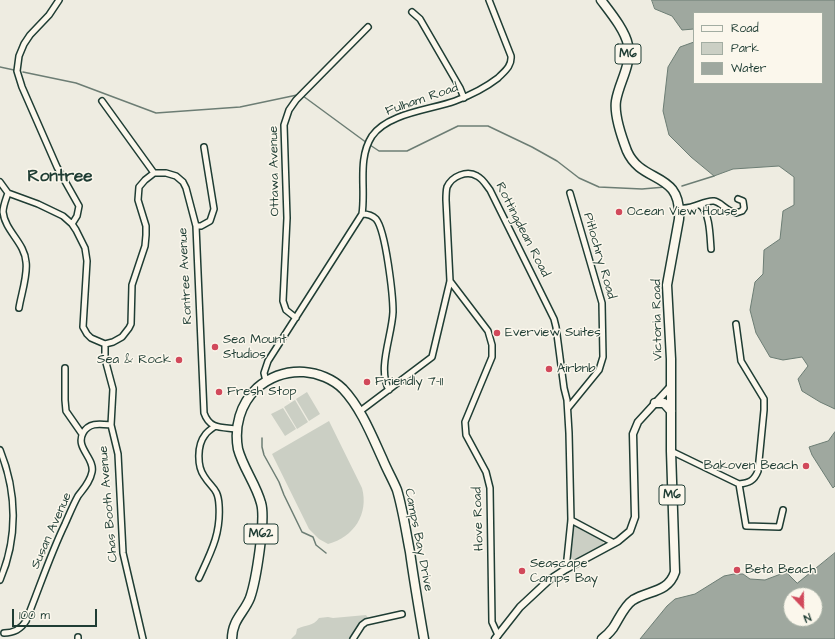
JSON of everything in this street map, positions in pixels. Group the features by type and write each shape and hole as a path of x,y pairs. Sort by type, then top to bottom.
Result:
{"main road":[{"name":"Victoria Road","path":"601,0 614,18 628,44 627,65 617,96 616,109 627,150 638,167 673,189 678,198 680,208 667,285 671,359 671,451 675,565 673,578 666,586 632,600 625,608 612,629 602,639"},
{"name":"Camps Bay Drive","path":"232,639 235,622 247,604 252,589 257,566 263,512 258,494 240,455 236,441 241,412 254,392 266,381 291,373 307,372 332,381 342,388 348,395 359,412 397,490 403,514 424,639"},
{"path":"655,403 664,403 671,411"}],"street":[{"path":"59,0 49,15 30,35 24,44 19,56 17,71 22,87 57,167 79,206 77,216 72,224"},
{"name":"Fulham Road","path":"266,381 264,373 268,361 362,214 364,204 365,158 369,142 376,132 395,118 464,98 478,92 508,68 511,60 510,51 489,0"},
{"path":"412,12 420,19 460,88 464,98"},
{"name":"Ottawa Avenue","path":"296,318 286,310 283,301 286,218 283,134 285,121 289,110 296,100 368,27"},
{"path":"0,182 8,193 64,216 72,224 83,242 86,261 83,326 87,334 105,344 122,337 131,324 132,285 146,235 146,226 138,200 138,194 142,184 154,173 102,101"},
{"path":"196,226 201,226 210,221 214,209 204,147"},
{"name":"Rontree Avenue","path":"154,173 172,174 183,182 196,226 204,413 207,420 214,426"},
{"name":"Rottingdean Road","path":"359,412 432,356 450,281 446,200 447,189 456,177 465,174 473,174 481,178 490,190 554,319 568,408 571,520 566,568"},
{"path":"8,193 4,207 4,216 8,226 22,248 27,263 18,308"},
{"name":"Pitlochry Road","path":"568,408 600,370 603,357 602,303 570,193"},
{"path":"680,208 689,208 714,201 718,202 726,209 736,213 742,211 744,208 743,201 738,199"},
{"path":"700,205 703,207 706,214 712,249"},
{"path":"362,214 372,215 376,219 384,238 393,300 392,320 384,370 384,380 389,390"},
{"name":"Hove Road","path":"450,281 488,331 492,345 492,357 467,416 465,428 468,439 486,472 490,488 492,622 496,637"},
{"path":"671,451 739,484 754,480 758,471 764,405 762,393 741,361 736,324"},
{"name":"Chas Booth Avenue","path":"105,344 105,359 113,389 111,424 118,454 123,553 143,639"},
{"path":"65,368 66,411 82,434 89,426 94,424 111,424"},
{"path":"496,637 520,607 533,594 566,568 623,538 630,531 635,517 633,434 638,422 671,386"},
{"path":"199,578 218,534 220,519 218,493 204,476 198,461 201,444 204,435 214,426 237,429"},
{"name":"Susan Avenue","path":"2,635 14,632 26,621 64,525 91,477 91,464 82,447 82,434"},
{"path":"0,450 11,485 14,510 11,544 6,566 0,580"},
{"path":"739,484 746,526 779,528 783,510"},
{"path":"571,520 614,543"},
{"path":"353,639 362,625 366,622 402,614"}],"green space":[{"path":"307,392 320,414 309,421 296,399"},
{"path":"295,400 308,422 297,429 284,407"},
{"path":"283,408 296,429 285,436 271,414"},
{"path":"329,421 362,488 364,498 361,515 352,530 337,541 328,544 319,539 309,529 272,454"},
{"path":"575,526 602,540 604,544 576,559 572,559 570,555 573,528"},
{"path":"366,615 368,618 360,624 350,639 291,639 296,634 297,629 314,623 319,618"}],"water":[{"path":"652,0 835,0 835,409 802,391 798,379 808,366 802,357 783,360 770,357 756,333 750,310 755,282 763,274 764,250 780,239 783,211 794,205 794,177 779,166 733,169 714,176 691,157 669,135 663,111 668,67 680,47 693,42 693,84 823,84 823,12 693,12 693,29 682,30 672,16 655,9"},
{"path":"835,432 835,486 833,488 812,455 809,447 828,441"},
{"path":"835,553 835,639 640,639 667,606 675,599 695,594 724,576 743,574 750,579 765,580 786,572 797,583"}],"waterway":[{"path":"0,67 14,70"},
{"path":"23,72 76,83 156,113 240,107 297,95"},
{"path":"303,96 367,143"},
{"path":"370,145 379,151 407,151 458,126 488,126 532,147 557,161 579,178 599,187 642,189 665,187"},
{"path":"682,186 714,176"},
{"path":"262,438 264,455 279,482 302,532 313,537 316,545 326,553"}],"place":[{"name":"Ocean View House","path":"619,212"},
{"name":"Everview Suites","path":"497,333"},
{"name":"Sea Mount Studios","path":"215,347"},
{"name":"Sea & Rock","path":"179,360"},
{"name":"Airbnb","path":"549,369"},
{"name":"Friendly 7-11","path":"367,382"},
{"name":"Fresh Stop","path":"219,392"},
{"name":"Bakoven Beach","path":"806,466"},
{"name":"Beta Beach","path":"737,570"},
{"name":"Seascape Camps Bay","path":"522,571"}],"district":[{"name":"Rontree","path":"60,177"}]}
